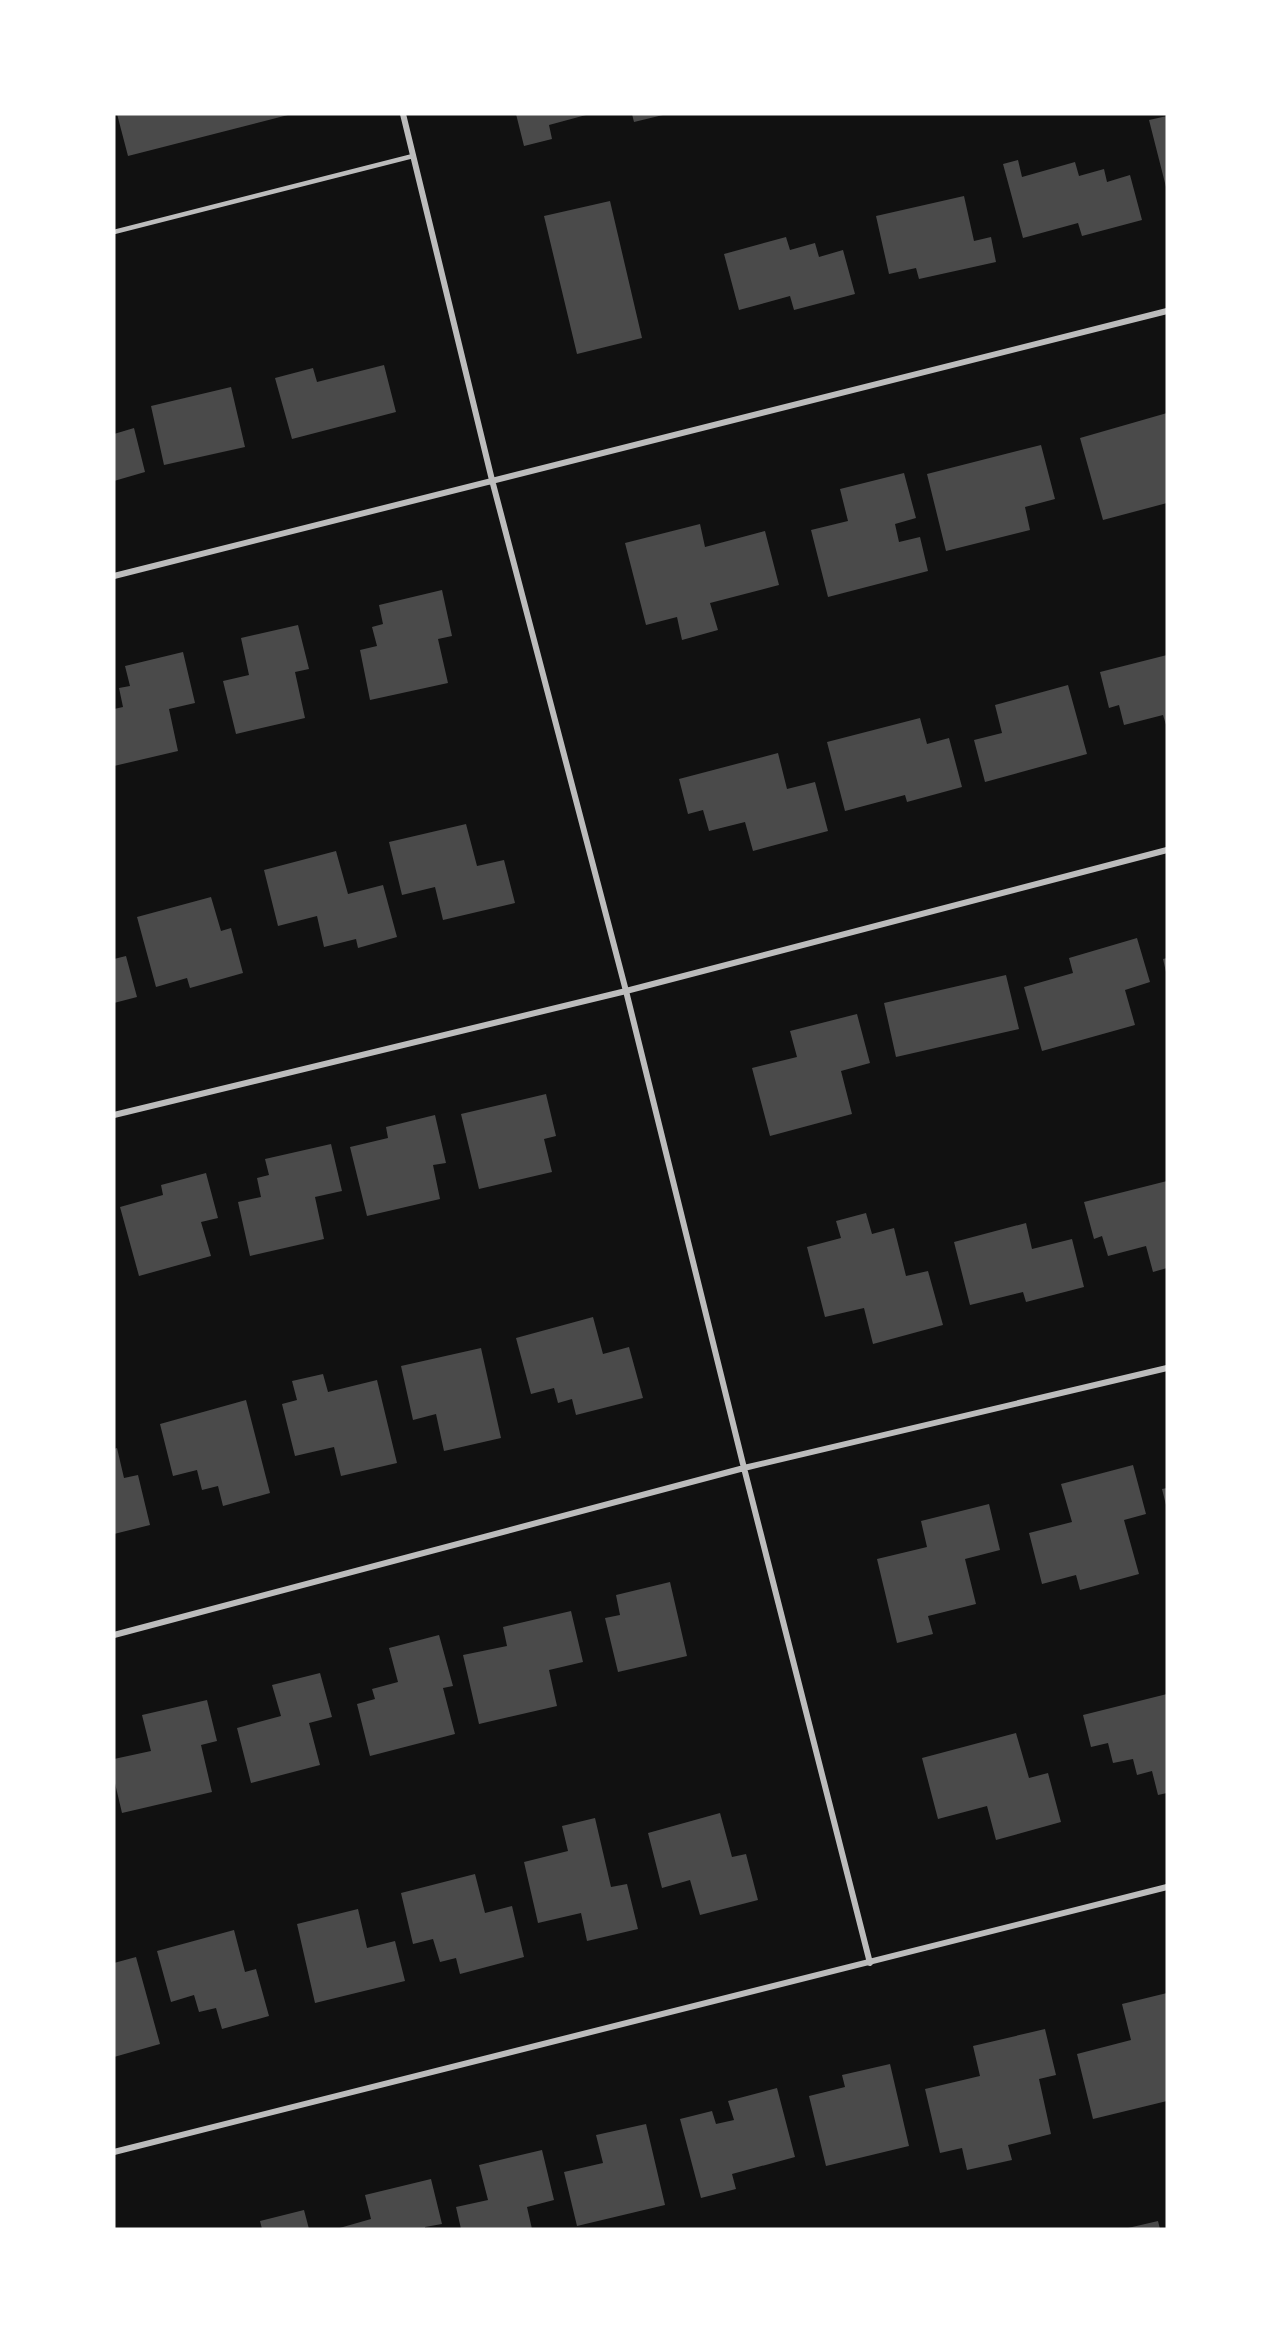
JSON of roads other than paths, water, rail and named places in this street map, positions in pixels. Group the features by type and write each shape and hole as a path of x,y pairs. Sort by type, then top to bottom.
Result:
{"street":[{"path":"403,114 492,480 626,991 870,1963"},
{"path":"114,576 1167,311"},
{"path":"114,1115 626,991 1167,850"},
{"path":"114,1635 744,1468 1167,1368"},
{"path":"114,2152 1167,1887"}],"lane":[{"path":"114,232 413,156"}]}
